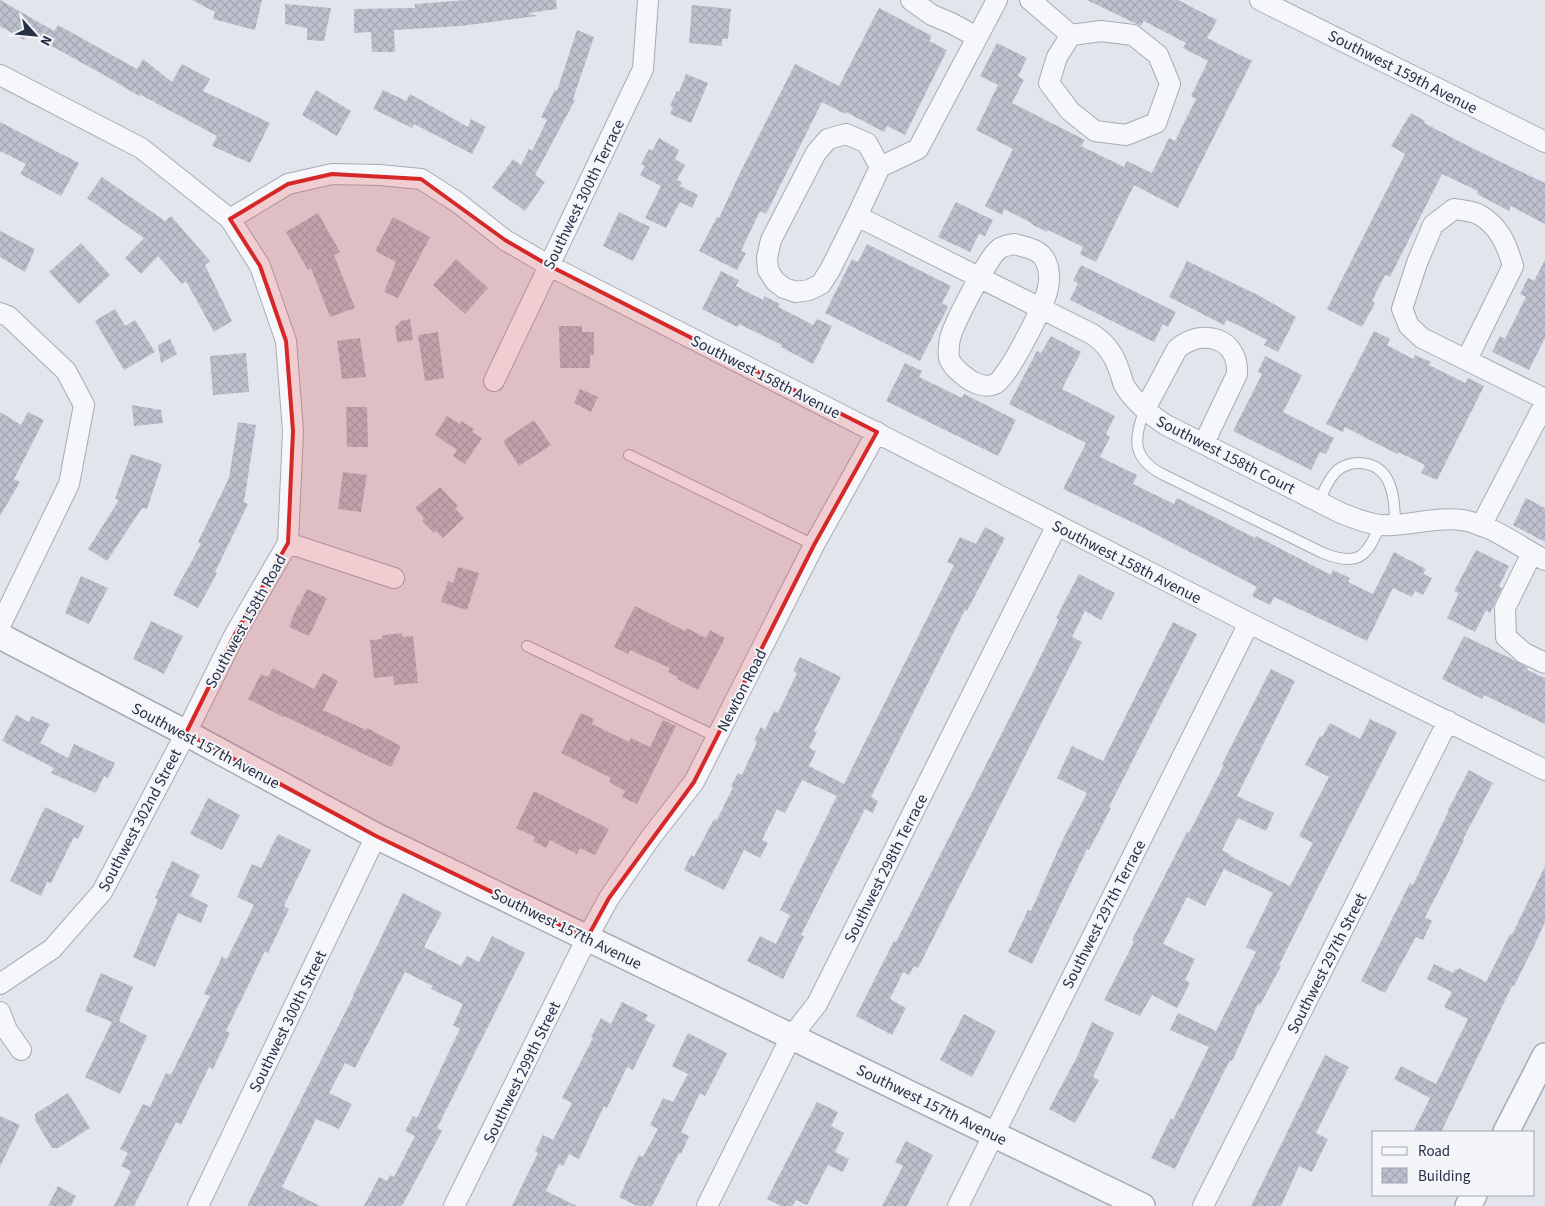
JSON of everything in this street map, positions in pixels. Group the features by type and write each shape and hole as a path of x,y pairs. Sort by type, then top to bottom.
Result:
{"street":[{"name":"Southwest 300th Terrace","path":"494,381 642,69 648,0"},
{"path":"911,0 932,15 977,37"},
{"path":"880,167 867,143 846,134 828,139 816,153 771,240 767,258 768,270 775,281 784,288 796,292 809,290 820,284 830,270 880,167 918,149 997,0"},
{"path":"1030,0 1071,35 1101,31 1133,35 1158,55 1170,84 1156,122 1126,135 1095,131 1070,111 1049,83 1057,57 1071,35"},
{"name":"Southwest 159th Avenue","path":"1260,0 1545,142"},
{"path":"0,75 141,148 230,219"},
{"name":"Southwest 158th Avenue","path":"230,219 288,184 332,174 379,175 421,179 457,202 505,240 548,265 1249,623 1545,770"},
{"path":"1467,359 1513,266 1507,244 1494,225 1477,213 1454,209 1433,225 1417,263 1402,310 1409,326 1422,338 1545,399"},
{"name":"Southwest 158th Court","path":"857,216 1084,330 1103,342 1114,356 1129,393 1144,409 1166,424 1319,502 1353,518 1387,525 1447,519 1461,520 1481,526 1538,557 1505,608 1506,637 1524,653 1545,663"},
{"name":"Southwest 158th Road","path":"186,733 235,634 288,543 293,431 286,341 260,266 230,219"},
{"path":"1014,244 1032,248 1045,260 1050,277 1047,292 1040,309 1004,376 995,384 983,386 966,378 949,359 950,336 979,278 991,258 1000,249 1014,244"},
{"path":"0,313 8,316 66,371 84,406 69,484 0,626"},
{"path":"1144,409 1173,355 1181,345 1194,338 1203,337 1213,338 1222,342 1234,354 1237,374 1204,443"},
{"path":"1481,526 1545,403"},
{"name":"Newton Road","path":"587,938 619,883 651,837 694,782 814,545 877,432"},
{"name":"Southwest 298th Terrace","path":"707,1206 791,1037 817,1004 1057,525"},
{"path":"288,543 394,578"},
{"name":"Southwest 297th Terrace","path":"958,1206 1249,623"},
{"name":"Southwest 157th Avenue","path":"0,636 186,733 376,836 1142,1206"},
{"name":"Southwest 297th Street","path":"1203,1206 1448,721"},
{"name":"Southwest 302nd Street","path":"0,984 52,949 102,892 186,733"},
{"name":"Southwest 300th Street","path":"198,1206 376,836"},
{"name":"Southwest 299th Street","path":"454,1206 587,938"},
{"path":"0,1012 7,1030 20,1050"},
{"path":"1507,1131 1545,1056"}],"lane":[{"path":"1144,409 1138,426 1137,443 1138,450 1146,464 1162,474 1323,553 1344,560 1360,557 1387,525 1395,503 1389,483 1379,469 1373,465 1355,463 1346,465 1335,472 1319,502"},
{"path":"629,455 814,545"},
{"path":"527,646 717,737"}],"highlighted area":[{"path":"332,174 421,179 505,240 548,265 877,432 814,545 694,782 609,898 587,938 376,836 186,733 235,634 288,543 293,431 286,341 260,266 230,219 288,184"}],"building":[{"path":"0,0 54,31 58,25 137,69 143,59 172,82 182,64 210,79 203,91 270,123 250,163 212,146 217,136 141,95 139,96 28,33 24,40 0,26"},
{"path":"192,0 262,0 255,30 213,19 215,12"},
{"path":"466,0 556,0 557,9 528,13 537,16 461,26 394,30 395,52 372,52 371,32 354,33 354,9 415,8 415,4"},
{"path":"1087,0 1178,0 1217,20 1207,38 1252,61 1178,208 1134,185 1096,262 1080,254 1083,247 1048,230 1047,232 1004,209 1002,215 985,206 1013,149 976,130 998,85 980,76 997,43 1027,58 1018,76 1024,80 1012,103 1085,140 1081,146 1124,167 1127,161 1152,173 1169,138 1175,141 1196,99 1191,96 1208,61 1183,48 1186,43 1144,21 1141,26"},
{"path":"285,4 331,8 324,41 307,40 307,28 285,24"},
{"path":"692,5 731,9 728,39 722,39 722,46 689,43"},
{"path":"879,8 932,36 929,41 947,50 905,135 887,126 884,132 822,102 766,214 760,211 741,251 746,253 737,270 699,251 717,217 719,218 795,64 839,86"},
{"path":"577,30 594,37 573,99 575,100 535,175 545,182 525,211 492,188 513,159 521,165 529,149 532,151 547,120 541,117 555,90 557,91"},
{"path":"686,74 708,83 691,123 670,114 673,107 670,106 677,91 679,92"},
{"path":"316,90 351,111 337,136 302,115"},
{"path":"383,90 406,101 410,94 468,127 471,119 486,127 472,154 414,124 412,128 373,109"},
{"path":"1411,113 1425,121 1424,123 1545,183 1545,224 1511,206 1509,211 1477,194 1478,191 1442,174 1390,277 1385,275 1372,301 1375,303 1362,327 1327,309 1405,154 1391,146"},
{"path":"0,122 79,163 61,196 20,174 26,164 0,151"},
{"path":"659,138 679,150 675,159 685,165 677,180 682,182 680,186 698,195 692,208 680,202 666,228 645,218 661,186 640,175 645,166 641,164 649,149 652,151"},
{"path":"102,177 165,221 171,216 210,261 205,265 232,321 214,332 186,281 182,284 158,256 141,274 125,258 144,238 87,198"},
{"path":"956,202 993,220 985,236 979,234 970,252 938,237"},
{"path":"619,212 650,227 633,261 603,246"},
{"path":"318,213 340,252 334,255 355,308 330,317 311,268 308,270 286,232"},
{"path":"393,217 430,237 398,298 384,292 396,262 375,251"},
{"path":"0,231 35,249 25,272 0,257"},
{"path":"81,243 110,275 79,304 49,272"},
{"path":"867,244 951,286 942,303 948,307 920,361 825,313 852,259 858,262"},
{"path":"456,259 488,288 465,314 433,285"},
{"path":"1545,260 1545,338 1529,370 1492,352 1500,336 1505,339 1526,297 1520,294 1528,278 1534,281"},
{"path":"1187,261 1260,296 1296,317 1278,352 1264,345 1267,340 1240,326 1227,320 1224,325 1169,297"},
{"path":"1081,265 1176,312 1168,327 1163,324 1154,342 1070,300 1078,283 1073,281"},
{"path":"721,271 739,280 736,286 763,300 764,296 780,304 778,307 813,325 817,319 832,326 813,364 781,347 782,345 739,324 737,327 702,309"},
{"path":"115,309 125,326 135,320 155,352 124,370 95,321"},
{"path":"410,319 413,340 397,342 395,327 401,321"},
{"path":"559,326 582,326 582,332 594,332 594,355 590,355 590,368 560,368"},
{"path":"1374,331 1390,339 1387,345 1413,359 1415,355 1431,362 1429,365 1465,383 1468,378 1484,386 1437,480 1421,473 1425,465 1398,452 1397,454 1345,427 1343,432 1326,424"},
{"path":"438,332 444,378 425,381 418,335"},
{"path":"1051,336 1081,352 1062,389 1115,416 1106,434 1110,437 1100,457 1137,475 1133,484 1174,504 1177,498 1331,575 1333,570 1350,578 1348,582 1373,594 1394,552 1426,569 1423,574 1432,578 1423,595 1415,591 1412,597 1393,588 1367,641 1274,597 1270,605 1252,596 1257,587 1136,524 1063,489 1086,443 1009,404 1037,351 1041,353"},
{"path":"360,338 366,377 342,379 337,341"},
{"path":"170,339 177,354 161,363 158,345"},
{"path":"246,353 249,392 213,395 210,356"},
{"path":"1265,356 1302,375 1283,412 1334,438 1326,454 1320,452 1311,470 1233,431 1262,374 1258,372"},
{"path":"905,363 922,371 919,377 962,398 964,394 1016,420 998,456 886,401"},
{"path":"580,389 598,397 591,412 574,403"},
{"path":"132,405 161,410 163,423 134,426"},
{"path":"346,407 367,407 368,447 347,447"},
{"path":"0,412 21,425 28,412 44,420 14,479 20,482 0,516"},
{"path":"447,416 460,424 461,421 474,429 472,432 482,438 465,464 453,456 457,450 435,435"},
{"path":"534,420 551,445 519,466 503,441"},
{"path":"238,422 256,425 244,502 248,504 215,572 217,573 198,608 173,595 201,544 198,542 229,478"},
{"path":"131,454 162,464 147,509 142,508 107,561 88,549 119,500 115,499"},
{"path":"343,472 367,475 361,512 338,509"},
{"path":"440,487 458,506 455,508 464,518 443,538 436,531 434,533 422,521 424,518 415,508"},
{"path":"1526,498 1545,508 1545,542 1513,525"},
{"path":"985,527 1005,538 967,611 965,610 871,797 878,801 873,813 865,809 801,935 804,936 783,979 747,961 760,936 776,944 790,915 780,910 837,796 802,780 785,813 777,809 762,840 768,843 760,858 744,850 724,890 684,870 691,855 694,857 714,819 717,820 738,773 742,775 757,742 754,740 761,727 765,730 774,711 778,713 797,673 793,671 800,657 841,677 814,731 817,732 809,748 816,751 809,766 844,784 954,565 947,562 960,537 976,544"},
{"path":"1476,550 1509,566 1499,586 1502,588 1490,613 1486,610 1475,632 1447,618 1459,593 1454,591"},
{"path":"458,567 479,573 467,610 441,602 448,581 453,583"},
{"path":"1079,574 1115,593 1101,620 1085,611 1072,637 1082,642 1004,798 918,968 914,966 909,975 903,972 890,999 906,1008 892,1035 856,1016 894,941 896,942 1035,668 1059,619 1056,618"},
{"path":"81,576 108,588 89,624 65,613"},
{"path":"307,589 327,598 309,636 289,627 298,604"},
{"path":"635,606 685,631 687,628 706,638 710,630 725,638 698,690 668,672 670,668 630,650 628,654 614,647"},
{"path":"151,621 183,636 164,674 133,659"},
{"path":"1173,622 1197,634 1109,807 1111,808 1089,850 1087,849 1032,964 1008,952 1028,910 1031,911 1064,837 1087,793 1057,778 1072,746 1103,761"},
{"path":"402,633 403,637 413,636 418,683 394,685 393,676 374,678 370,640 382,639 382,636"},
{"path":"1464,636 1516,661 1528,668 1527,670 1545,678 1545,724 1484,695 1482,699 1442,679"},
{"path":"273,668 314,689 323,673 338,681 323,710 366,730 367,728 401,746 391,767 248,699 261,674 268,677"},
{"path":"1271,669 1295,681 1237,796 1274,813 1266,831 1238,818 1222,850 1230,856 1290,886 1313,843 1299,836 1329,777 1305,765 1320,736 1322,737 1330,723 1360,739 1370,719 1397,732 1279,965 1281,966 1260,1005 1258,1004 1232,1061 1230,1060 1175,1169 1151,1158 1171,1118 1173,1120 1209,1047 1170,1030 1178,1013 1216,1031 1256,952 1246,947 1273,893 1224,869 1205,906 1187,897 1163,944 1195,959 1185,980 1190,983 1177,1008 1152,995 1140,1016 1104,1000 1134,942 1132,940 1187,832 1189,833 1224,765 1222,764"},
{"path":"581,713 594,719 592,724 629,742 631,738 650,747 663,720 676,726 637,804 622,797 625,791 609,782 611,778 561,753"},
{"path":"16,715 29,722 32,716 50,724 40,743 68,758 74,744 115,763 108,778 104,776 96,793 51,773 54,768 2,741"},
{"path":"1469,770 1493,783 1425,917 1432,921 1423,940 1416,937 1385,993 1361,981 1410,883 1413,885"},
{"path":"534,791 609,829 595,855 580,848 577,854 550,840 546,848 533,841 535,837 516,828"},
{"path":"208,798 240,815 222,850 190,834"},
{"path":"45,807 84,826 78,839 74,837 51,883 47,882 41,896 10,881"},
{"path":"278,834 311,850 284,906 289,909 268,953 265,951 226,1031 230,1033 213,1069 209,1067 181,1125 176,1122 134,1206 114,1206 131,1171 121,1166 128,1153 120,1149 143,1104 150,1107 166,1073 171,1075 210,996 204,994 222,957 227,959 254,905 237,897 252,864 261,868"},
{"path":"172,861 200,875 190,896 208,905 201,923 178,913 155,967 133,957 158,900 155,898"},
{"path":"1545,866 1545,922 1534,946 1514,986 1512,986 1441,1131 1414,1131 1430,1098 1394,1079 1401,1066 1436,1084 1468,1019 1444,1007 1452,992 1427,979 1434,964 1453,973 1459,968 1486,982 1510,934 1512,935"},
{"path":"403,893 442,913 424,947 461,966 467,956 479,962 492,936 525,953 437,1128 442,1131 402,1206 364,1206 379,1177 387,1181 390,1175 394,1177 415,1136 405,1131 413,1116 417,1118 460,1029 453,1025 463,1004 431,989 433,986 405,972 355,1068 345,1063 329,1093 352,1104 339,1129 316,1119 282,1187 320,1206 247,1206 354,995"},
{"path":"101,973 133,987 119,1021 147,1036 120,1094 85,1077 112,1022 85,1011"},
{"path":"622,1002 648,1015 645,1020 655,1025 633,1070 627,1067 607,1108 604,1106 579,1159 569,1154 563,1166 559,1164 546,1191 577,1206 512,1206 538,1153 535,1151 543,1135 553,1140 572,1103 562,1098 593,1038 591,1037 601,1018 611,1024"},
{"path":"964,1014 996,1031 972,1077 940,1060"},
{"path":"1092,1022 1114,1033 1093,1077 1099,1080 1075,1123 1049,1109 1077,1057"},
{"path":"688,1033 727,1053 705,1096 700,1093 681,1132 689,1136 652,1206 637,1206 619,1197 639,1155 643,1157 658,1129 650,1125 663,1098 673,1102 688,1074 672,1066"},
{"path":"1325,1055 1349,1067 1316,1133 1328,1139 1312,1172 1299,1166 1281,1206 1251,1206"},
{"path":"68,1093 90,1128 58,1148 52,1148 35,1120 35,1114"},
{"path":"817,1102 838,1112 831,1126 844,1133 835,1152 849,1159 843,1172 828,1165 807,1205 796,1200 792,1206 781,1206 767,1199"},
{"path":"0,1116 20,1125 0,1167"},
{"path":"906,1141 933,1155 907,1206 882,1206 903,1166 895,1162"},
{"path":"58,1186 76,1196 71,1206 48,1206"}]}
